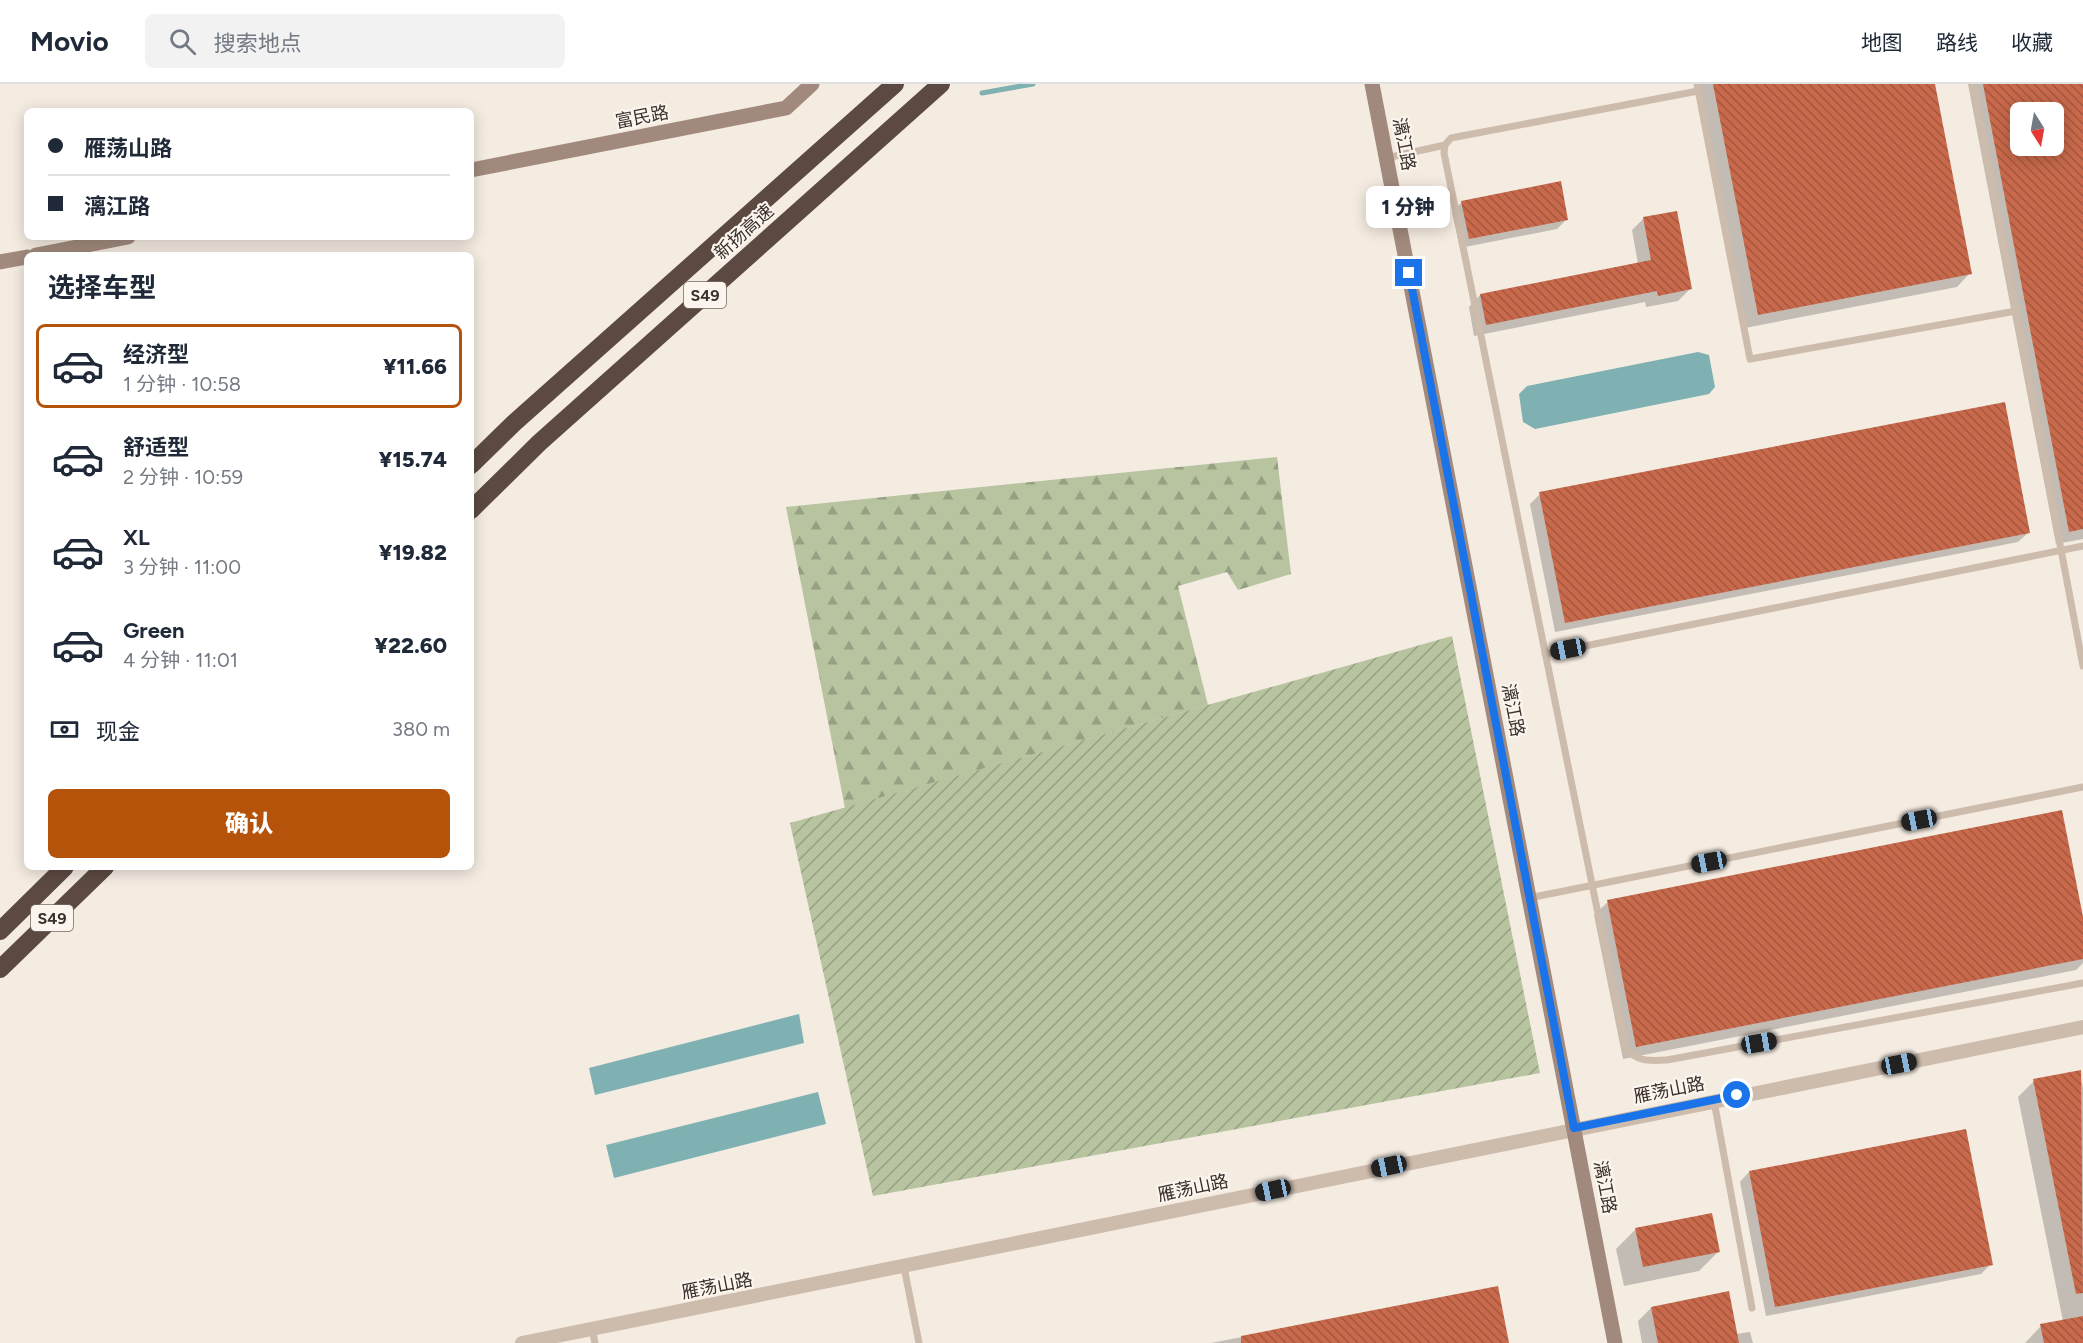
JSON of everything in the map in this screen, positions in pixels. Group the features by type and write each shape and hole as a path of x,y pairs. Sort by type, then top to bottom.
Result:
{"highway":[{"name":"新扬高速","path":"474,462 514,423 894,84"},
{"name":"新扬高速","path":"474,507 539,443 941,84"},
{"name":"S49","path":"0,931 62,870"},
{"name":"S49","path":"0,969 102,870"}],"street":[{"name":"富民路","path":"474,169 786,108 812,84"},
{"name":"漓江路","path":"1372,84 1615,1343"},
{"path":"51,252 113,240"},
{"path":"0,262 24,258"},
{"name":"雁荡山路","path":"522,1343 594,1336 904,1267 1574,1128 2083,1027"}],"lane":[{"path":"1973,84 2083,666"},
{"path":"2016,311 1750,359 1697,87 1451,138 1445,145 1444,153 1621,1036 1631,1055 1641,1060 1667,1060 2083,983"},
{"path":"1386,158 1445,145"},
{"path":"1545,654 2083,546"},
{"path":"1529,898 2083,787"},
{"path":"1714,1100 1752,1308"},
{"path":"904,1267 919,1343"}],"green space":[{"path":"1277,457 1291,574 1238,590 1227,572 1178,586 1208,705 845,808 786,507"},
{"path":"1452,636 1540,1073 873,1196 790,823"}],"water":[{"path":"1698,352 1709,355 1715,387 1709,394 1535,429 1523,422 1519,394 1527,386"},
{"path":"799,1014 804,1043 595,1095 589,1068"},
{"path":"818,1092 826,1124 614,1178 606,1145"}],"building":[{"path":"1713,84 1935,84 1972,274 1758,315"},
{"path":"1983,84 2083,84 2083,529 2069,532"},
{"path":"1561,181 1568,220 1469,239 1461,201"},
{"path":"1677,211 1692,289 1658,296 1657,291 1486,325 1480,294 1651,260 1643,217"},
{"path":"2005,402 2030,533 1565,623 1539,492"},
{"path":"2062,810 2083,917 2083,959 1636,1047 1607,900"},
{"path":"2081,1070 2083,1293 2076,1294 2033,1079"},
{"path":"1966,1129 1993,1265 1775,1307 1749,1171"},
{"path":"1712,1213 1720,1252 1643,1267 1635,1228"},
{"path":"1498,1286 1509,1343 1241,1343 1241,1336"},
{"path":"1729,1291 1739,1343 1658,1343 1651,1307"},
{"path":"2083,1316 2083,1343 2044,1343 2040,1324"}],"waterway":[{"path":"982,93 1033,84"}],"route":[{"path":"1409,273 1574,1128 1737,1095"}]}
